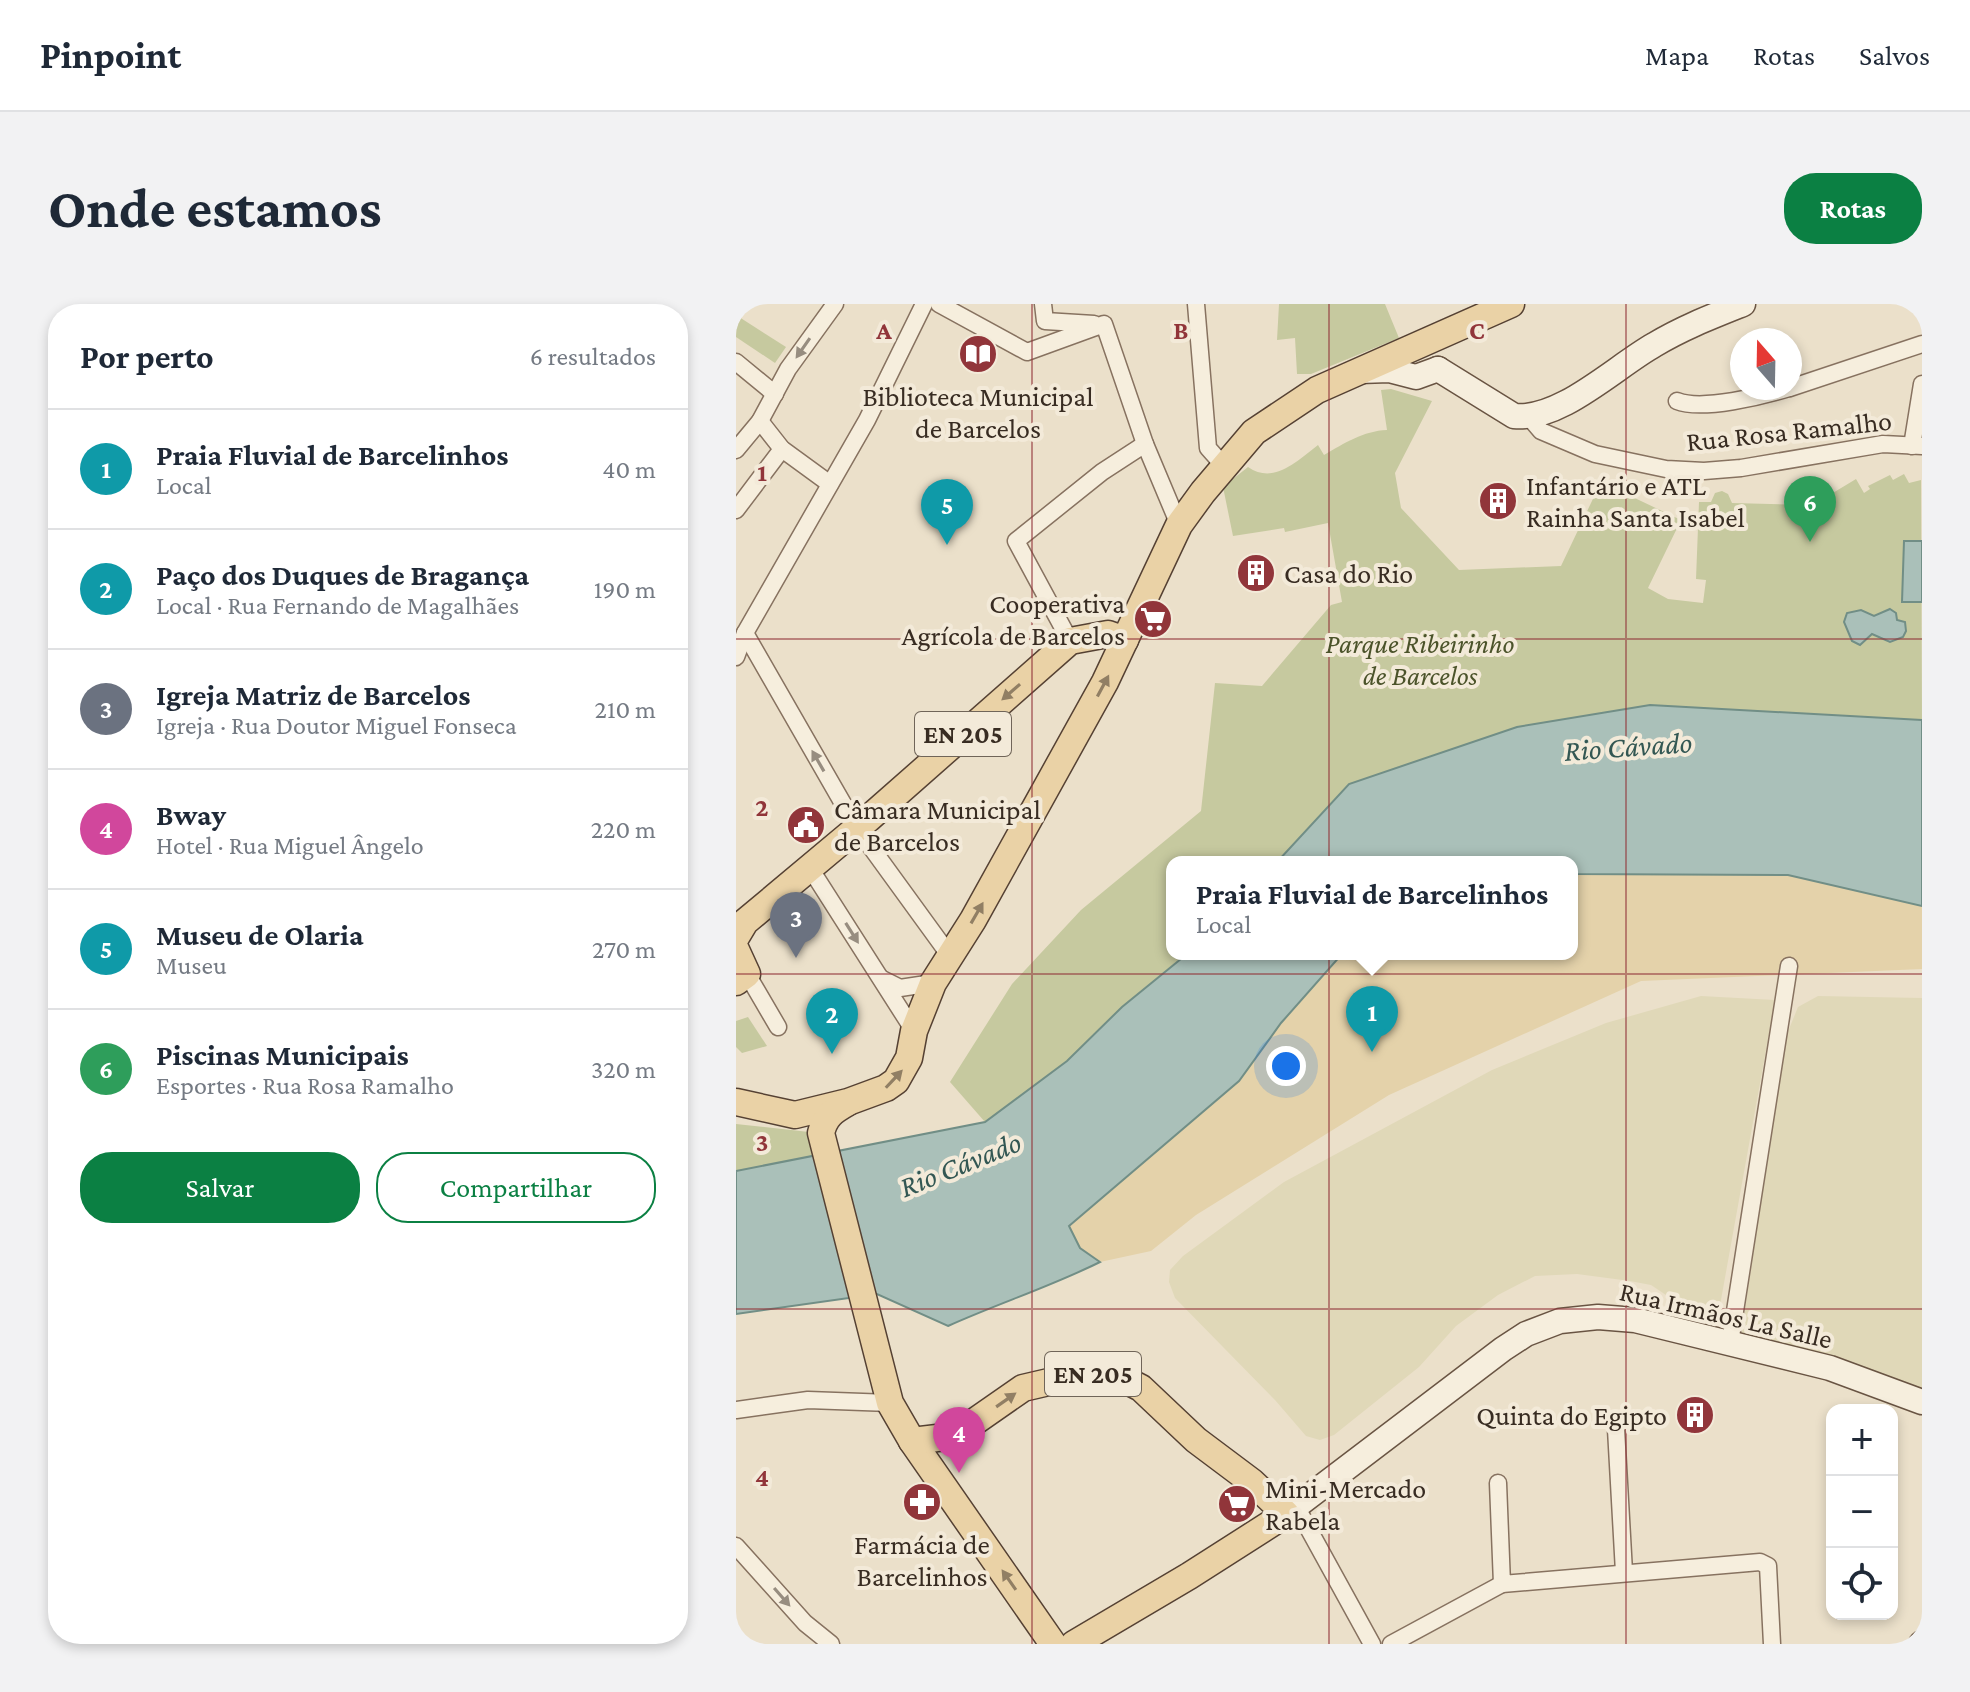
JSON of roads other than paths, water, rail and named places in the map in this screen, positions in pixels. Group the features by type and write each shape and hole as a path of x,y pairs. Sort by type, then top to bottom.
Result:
{"main road":[{"path":"795,1115 848,1102 886,1088 896,1081 909,1058 914,1031 933,983 973,920 1083,721 1179,525 1254,432 1317,390 1511,304"},
{"path":"1413,346 1400,364 1427,373 1514,416 1529,417 1576,396 1655,344 1702,320 1743,304"},
{"path":"1427,373 1445,333"},
{"path":"1358,372 1389,370 1427,373"},
{"path":"1070,641 1108,634 1125,640"},
{"name":"EN 205","path":"739,924 857,828 1070,641"},
{"path":"736,1102 795,1115 812,1124 822,1136"},
{"path":"848,1102 824,1120 822,1136 890,1403 912,1441 1053,1644"},
{"name":"Rua Irmãos La Salle","path":"1291,1510 1503,1349 1526,1334 1560,1321 1598,1317 1635,1320 1830,1368 1922,1402"},
{"name":"EN 205","path":"912,1441 954,1436 1023,1388 1083,1374 1112,1373 1141,1388 1196,1440 1291,1510"},
{"path":"1074,1644 1189,1576 1291,1510"}],"street":[{"path":"736,450 760,421 788,369 835,304"},
{"path":"736,657 741,636 867,420 924,304"},
{"path":"939,304 972,312 1027,352 1103,324"},
{"path":"1043,304 1045,321 1103,324"},
{"path":"1196,304 1208,448 1224,466"},
{"path":"1103,324 1145,444 1179,525"},
{"path":"1802,384 1922,344"},
{"path":"736,362 775,394"},
{"path":"1917,446 1922,384"},
{"path":"1677,401 1692,404 1741,400"},
{"name":"Rua Rosa Ramalho","path":"1529,417 1541,431 1595,454 1666,469 1704,471 1741,468 1883,444 1917,446"},
{"path":"760,421 782,449 830,484"},
{"path":"1070,641 1016,541 1102,472 1145,444"},
{"path":"736,510 782,449"},
{"path":"741,636 857,828 950,956"},
{"path":"810,868 914,1031"},
{"path":"1730,1343 1789,966"},
{"path":"740,969 778,1027"},
{"path":"880,979 900,988 933,983"},
{"path":"736,1410 808,1400 890,1403"},
{"path":"1616,1429 1624,1572"},
{"path":"1498,1483 1502,1584"},
{"path":"1291,1510 1372,1644"},
{"path":"736,1546 805,1623 831,1644"},
{"path":"1391,1644 1502,1584 1760,1562 1768,1566 1772,1644"}],"water":[{"path":"1904,541 1922,541 1922,602 1902,602"},
{"path":"1890,609 1896,613 1897,620 1905,622 1903,637 1890,642 1872,634 1860,645 1852,641 1844,622 1847,613 1861,610 1874,616"},
{"name":"Rio Cávado","path":"1650,705 1922,720 1922,906 1788,875 1578,874 1578,856 1283,856 1349,784 1517,727"},
{"name":"Rio Cávado","path":"1180,960 1337,960 1281,1023 1239,1081 1069,1226 1080,1248 1100,1262 948,1326 877,1294 736,1314 736,1171 985,1122 1067,1061 1122,1007"}],"place":[{"name":"Biblioteca Municipal de Barcelos","path":"978,354"},
{"name":"Infantário e ATL Rainha Santa Isabel","path":"1498,501"},
{"name":"Piscinas Municipais","path":"1810,542"},
{"name":"Museu de Olaria","path":"947,545"},
{"name":"Casa do Rio","path":"1256,573"},
{"name":"Cooperativa Agrícola de Barcelos","path":"1153,619"},
{"name":"Câmara Municipal de Barcelos","path":"806,825"},
{"name":"Igreja Matriz de Barcelos","path":"796,958"},
{"name":"Praia Fluvial de Barcelinhos","path":"1372,1052"},
{"name":"Paço dos Duques de Bragança","path":"832,1054"},
{"name":"Quinta do Egipto","path":"1695,1415"},
{"name":"Bway","path":"959,1473"},
{"name":"Farmácia de Barcelinhos","path":"922,1502"},
{"name":"Mini-Mercado Rabela","path":"1237,1504"}],"park label":[{"name":"Parque Ribeirinho de Barcelos","path":"1420,659"}]}
